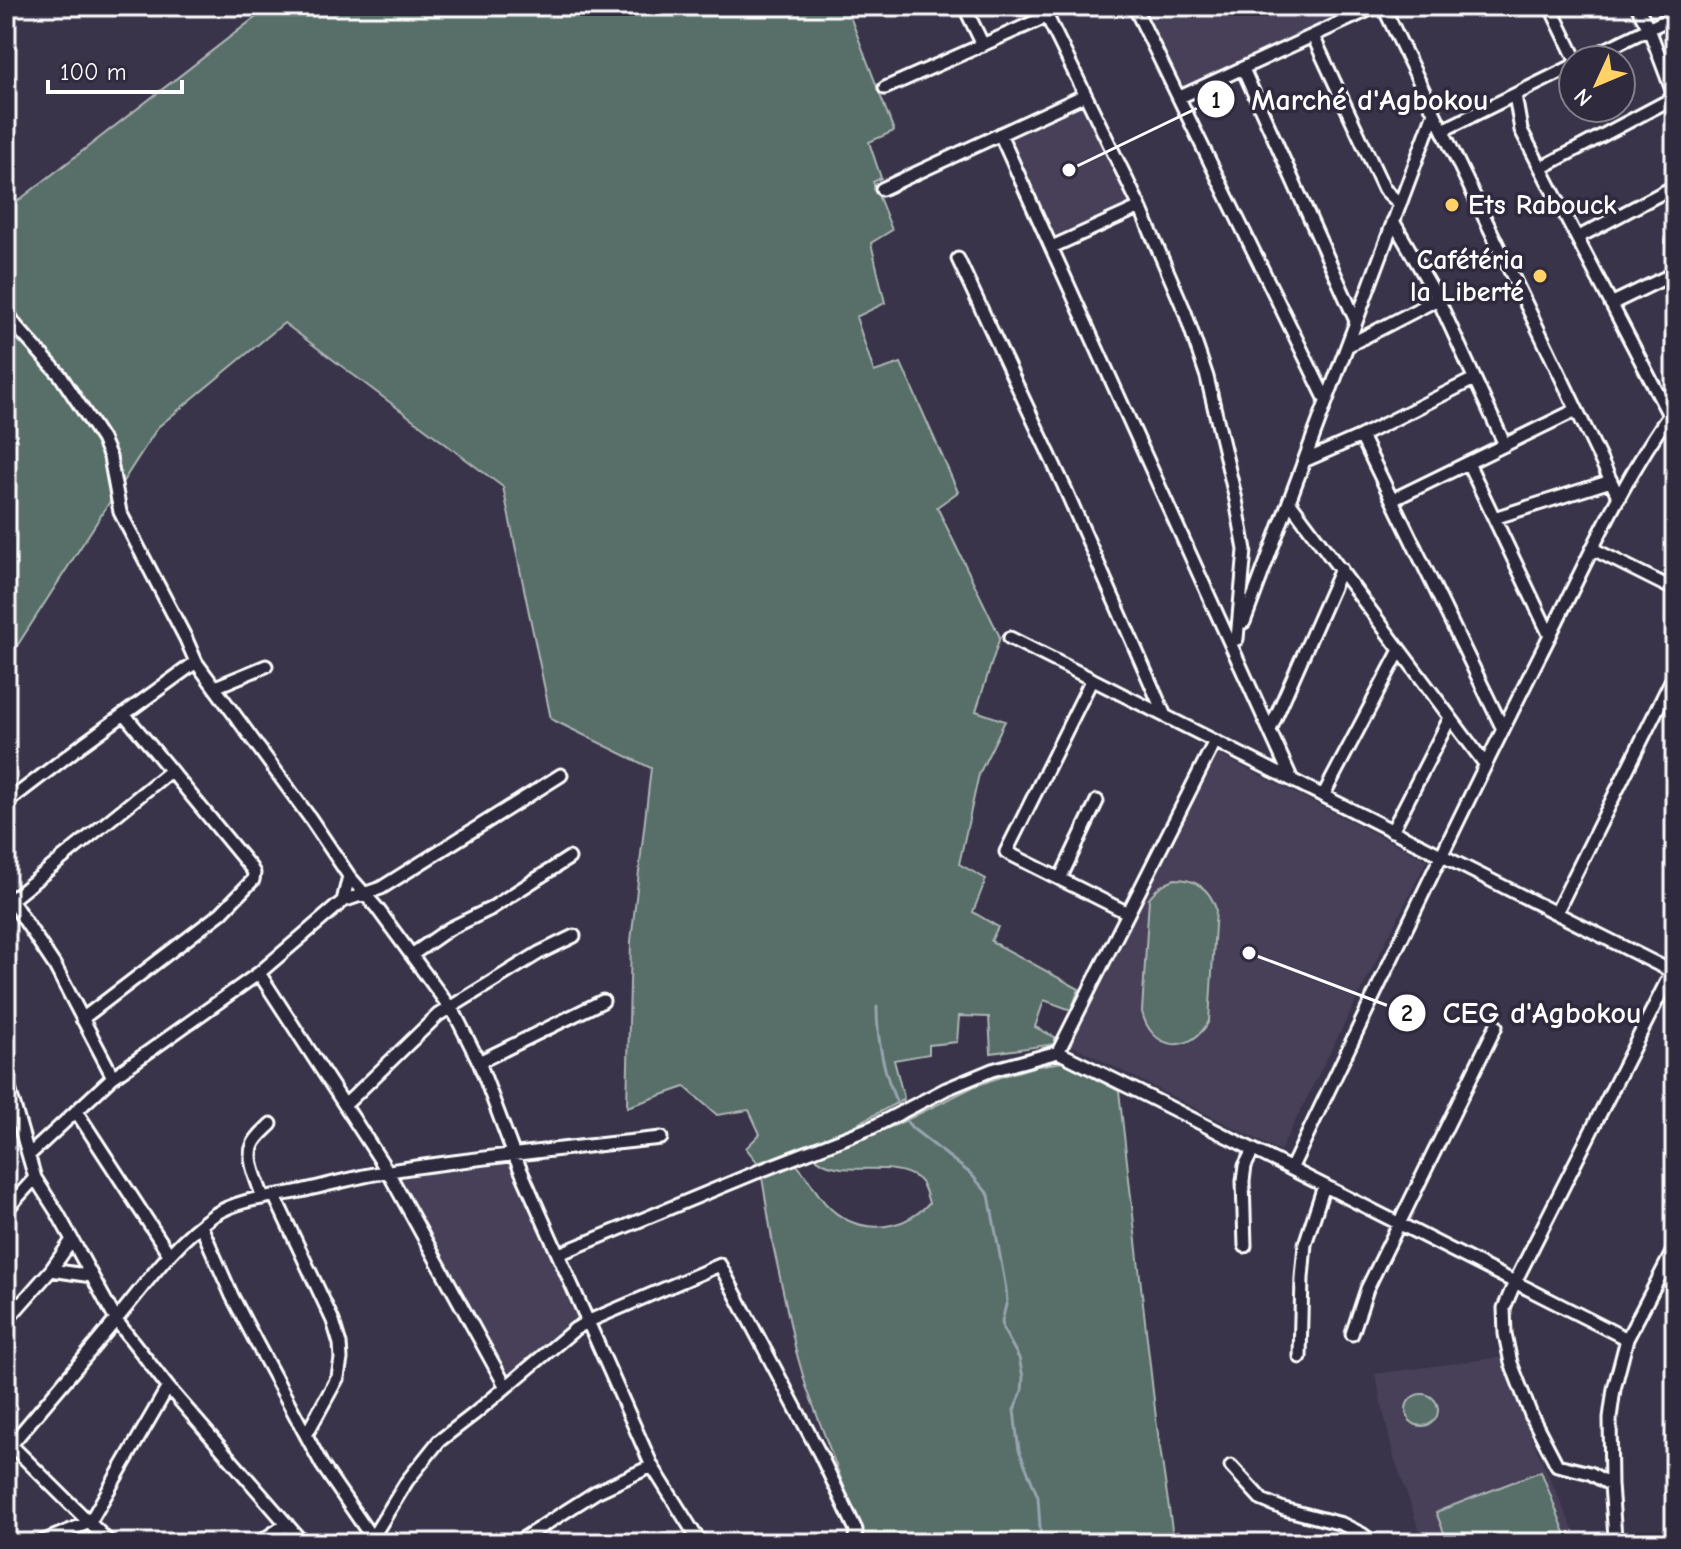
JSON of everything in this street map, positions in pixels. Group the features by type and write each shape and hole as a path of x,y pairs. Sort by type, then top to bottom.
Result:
{"street":[{"path":"964,6 983,45"},
{"path":"1134,6 1326,400"},
{"path":"1180,97 1377,6"},
{"path":"1383,6 1619,498"},
{"path":"1550,6 1568,44"},
{"path":"1541,168 1675,98 1637,6"},
{"path":"885,88 983,45 1045,11 1140,207 1185,312 1213,396 1245,550 1235,644"},
{"path":"1618,44 1675,16"},
{"path":"1313,36 1384,189 1400,204"},
{"path":"1243,69 1356,321"},
{"path":"1443,130 1557,74"},
{"path":"882,189 1085,95"},
{"path":"1291,1169 1485,764 1593,549 1619,498 1672,411 1611,304 1521,130 1515,95"},
{"path":"1235,644 1434,113"},
{"path":"1000,134 1235,644 1292,780"},
{"path":"1577,238 1675,186"},
{"path":"1052,247 1140,207"},
{"path":"1393,221 1438,299 1505,445"},
{"path":"958,259 1064,486 1166,717"},
{"path":"1611,304 1675,273"},
{"path":"1347,346 1438,299"},
{"path":"6,310 16,326 60,375 102,439 110,457 120,512 196,662 349,876 413,954 451,1007 479,1062 514,1155 652,1466 702,1543"},
{"path":"1304,461 1474,379"},
{"path":"1392,500 1576,410"},
{"path":"1361,436 1503,729"},
{"path":"1468,463 1550,636"},
{"path":"1494,518 1611,481"},
{"path":"1289,501 1485,764"},
{"path":"1593,549 1675,590"},
{"path":"1270,730 1341,569"},
{"path":"1010,638 1674,970 1504,1308 1511,1363 1536,1426 1557,1465 1580,1470 1611,1485"},
{"path":"1323,796 1400,650"},
{"path":"6,803 196,662"},
{"path":"215,687 266,666"},
{"path":"1556,913 1675,673"},
{"path":"1092,679 1006,852 1128,913"},
{"path":"82,1019 221,913 253,880 254,873 125,715"},
{"path":"1392,831 1450,718"},
{"path":"1058,1052 1215,741"},
{"path":"113,1077 55,966 8,901 170,771"},
{"path":"29,1155 113,1077 259,973 343,901 381,888 561,775"},
{"path":"1060,879 1097,801"},
{"path":"413,954 429,941 490,909 569,858"},
{"path":"343,901 349,876"},
{"path":"377,908 381,888"},
{"path":"345,1105 422,1028 539,953 574,936"},
{"path":"259,973 388,1172 506,1387"},
{"path":"479,1062 603,1001"},
{"path":"1352,1334 1367,1289 1496,1026"},
{"path":"559,1254 861,1132 946,1089 992,1070 1058,1052 1627,1339"},
{"path":"6,1078 35,1178 116,1320 168,1387 303,1543"},
{"path":"76,1111 169,1254"},
{"path":"271,1124 254,1143 252,1161 333,1321 340,1344 338,1377 306,1435"},
{"path":"110,1543 8,1448 169,1254 201,1226 229,1207 388,1172 661,1138"},
{"path":"1245,1246 1243,1181 1245,1166 1253,1150"},
{"path":"6,1210 35,1178"},
{"path":"1300,1357 1305,1244 1324,1186"},
{"path":"201,1226 232,1296 306,1435 371,1540 407,1481 439,1441 575,1329 720,1265 826,1467 856,1530 853,1543"},
{"path":"6,1321 51,1270 72,1240"},
{"path":"1620,1543 1615,1537 1611,1485 1611,1404 1627,1339 1675,1247"},
{"path":"51,1270 92,1276"},
{"path":"39,1543 90,1522 168,1387"},
{"path":"516,1543 596,1492 652,1466"},
{"path":"1231,1466 1262,1500 1342,1524 1374,1543"},
{"path":"258,1543 287,1524"}],"shaded area":[{"path":"1136,6 1377,6 1183,96"},
{"path":"1084,102 1131,204 1055,239 1007,137"},
{"path":"1218,754 1427,860 1280,1151 1071,1045"},
{"path":"513,1160 585,1318 508,1380 398,1179"},
{"path":"1501,1357 1532,1439 1579,1543 1424,1543 1393,1454 1375,1374"}],"green space":[{"path":"270,6 846,6 894,131 869,142 881,178 873,182 892,230 871,243 885,303 856,317 874,372 901,363 958,492 937,507 1000,637 976,711 1005,721 979,774 959,864 986,879 973,912 998,927 991,941 1079,989 1071,1010 1044,1000 1035,1027 1055,1037 1055,1044 991,1053 989,1017 959,1016 957,1042 929,1045 929,1054 894,1060 904,1099 850,1128 758,1163 746,1148 760,1134 749,1110 717,1115 685,1087 627,1107 631,941 651,768 551,719 503,487 284,323 158,427 6,663 6,213"},
{"path":"1175,879 1202,886 1216,909 1209,1021 1192,1040 1182,1044 1162,1041 1147,1025 1142,1012 1149,898 1160,886"},
{"path":"1063,1062 1119,1091 1157,1427 1174,1543 859,1543 863,1537 806,1386 796,1351 762,1177 795,1163 825,1203 849,1221 877,1227 905,1221 929,1203 918,1179 893,1170 836,1167 823,1163 813,1155 896,1125 997,1078"},
{"path":"1422,1394 1433,1399 1438,1410 1433,1421 1422,1426 1411,1421 1406,1410 1411,1399"},
{"path":"1541,1471 1569,1543 1448,1543 1436,1512"}],"waterway":[{"path":"877,1007 883,1059 899,1108"},
{"path":"902,1115 912,1128 971,1174 989,1195 1006,1289 1003,1329 1019,1358 1023,1377 1022,1391 1014,1410 1019,1450 1038,1497 1041,1543"}],"place":[{"name":"Marché d'Agbokou","path":"1069,170"},
{"name":"Ets Rabouck","path":"1452,205"},
{"name":"Cafétéria la Liberté","path":"1540,276"},
{"name":"CEG d'Agbokou","path":"1249,953"}]}
